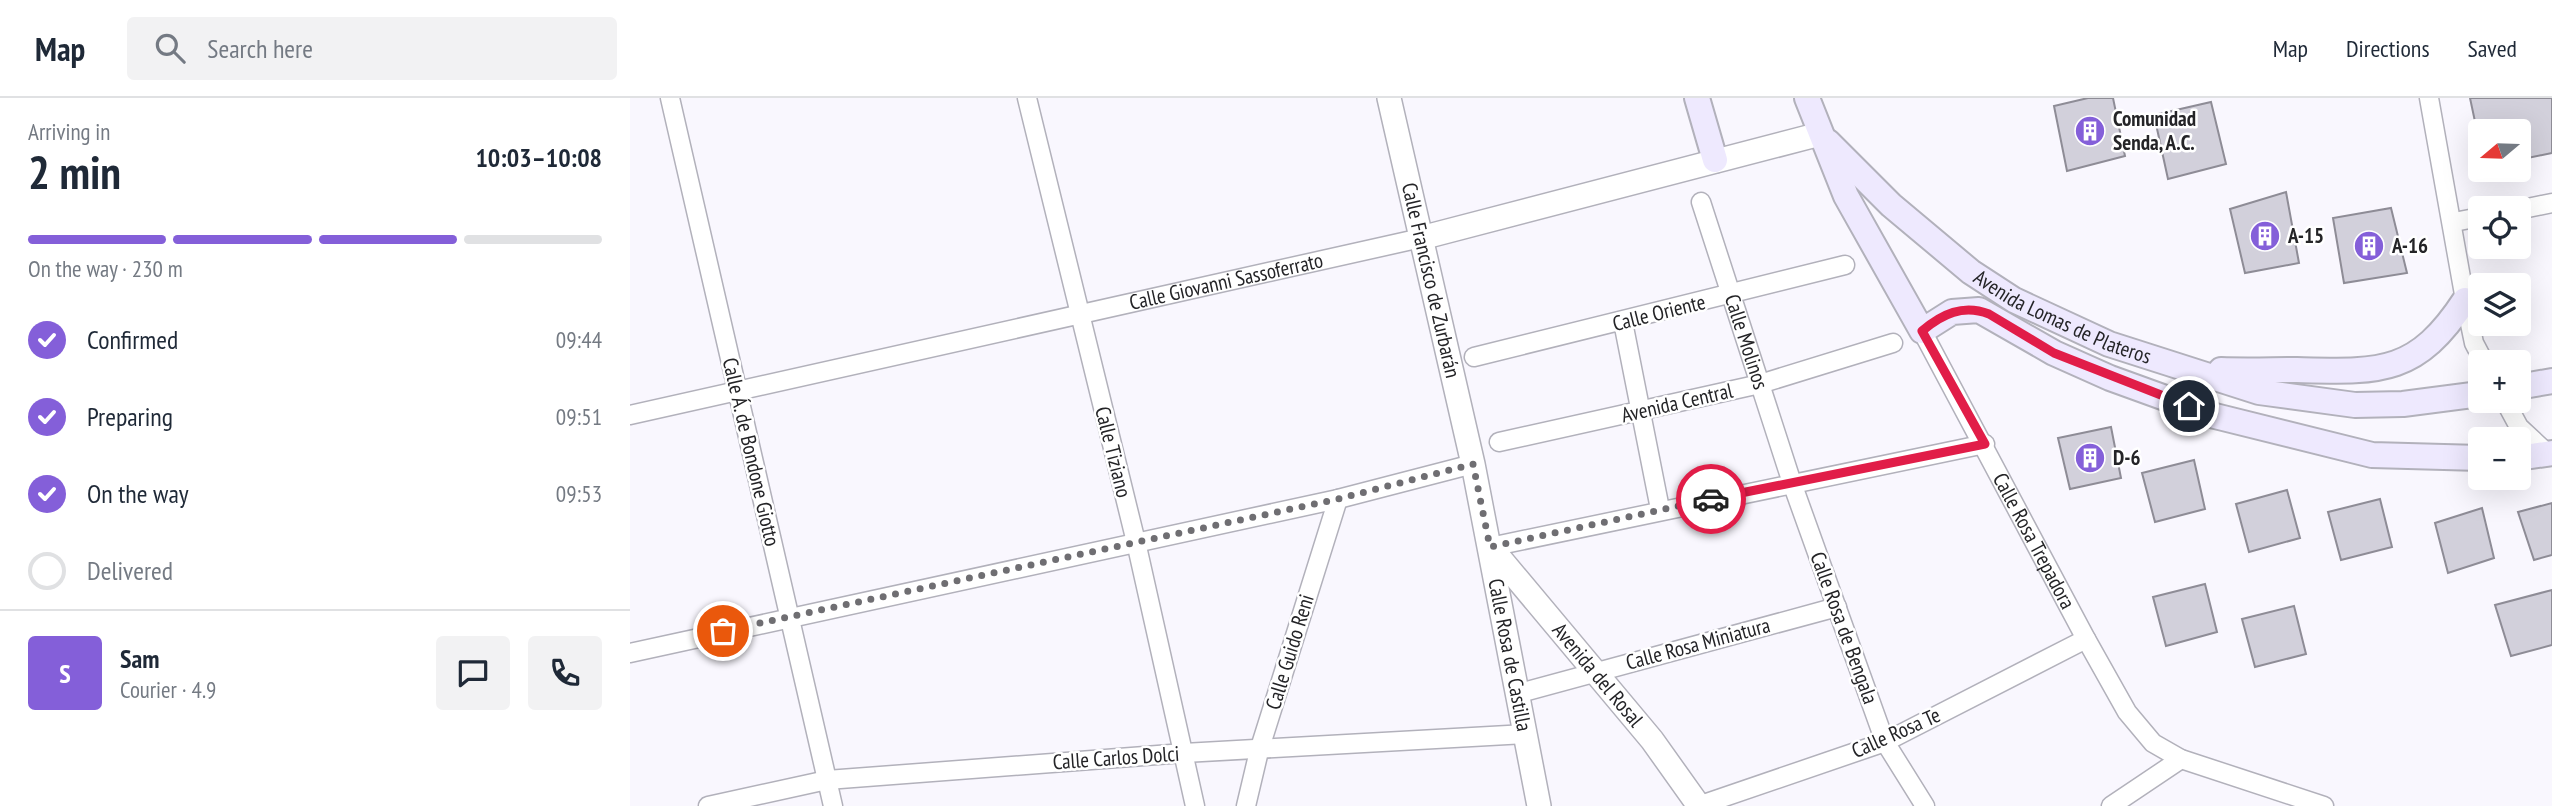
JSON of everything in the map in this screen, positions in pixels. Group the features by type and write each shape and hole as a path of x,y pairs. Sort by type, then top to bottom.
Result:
{"main road":[{"path":"1697,98 1715,160"},
{"path":"1807,98 1820,134"},
{"name":"Calle Rosa Trepadora","path":"1820,134 1846,196 1922,331"},
{"name":"Avenida Lomas de Plateros","path":"1820,134 1933,242 2014,300 2109,344 2259,392 2355,405 2403,404 2468,396"},
{"path":"2187,368 2350,373 2389,367 2424,350 2447,328 2465,300"},
{"name":"Avenida Lomas de Plateros","path":"1922,331 1952,312 1979,310 2054,353 2110,378 2215,416 2372,455 2468,458"},
{"path":"2531,385 2552,381"},
{"path":"2531,456 2550,454"}],"street":[{"name":"Calle Á. de Bondone Giotto","path":"670,98 833,806"},
{"name":"Calle Tiziano","path":"1027,98 1136,542 1195,806"},
{"name":"Calle Francisco de Zurbarán","path":"1388,98 1473,464"},
{"path":"2429,98 2454,222 2465,300 2478,350"},
{"name":"Calle Giovanni Sassoferrato","path":"630,415 1421,238 1820,134"},
{"name":"Calle Molinos","path":"1701,202 1793,483"},
{"path":"2531,208 2552,204"},
{"path":"2454,222 2468,219"},
{"name":"Calle Oriente","path":"1474,357 1844,265"},
{"path":"1623,322 1660,509"},
{"name":"Calle Rosa Trepadora","path":"1922,331 1985,444 2086,639 2127,712 2153,743 2181,759 2324,806"},
{"name":"Avenida Central","path":"1499,442 1760,384 1893,343"},
{"path":"2511,413 2519,427 2550,454"},
{"path":"1490,547 1660,509 1985,444"},
{"path":"630,653 789,616 1338,499 1473,464"},
{"name":"Calle Rosa de Castilla","path":"1473,464 1520,693 1539,806"},
{"name":"Calle Rosa de Bengala","path":"1793,483 1885,742 1925,806"},
{"name":"Calle Guido Reni","path":"1246,806 1259,751 1338,499"},
{"name":"Avenida del Rosal","path":"1490,547 1653,740 1699,806"},
{"name":"Calle Rosa Miniatura","path":"1520,693 1837,607"},
{"name":"Calle Rosa Te","path":"1699,806 1885,742 2086,639"},
{"name":"Calle Carlos Dolci","path":"708,806 827,780 1184,753 1259,751 1526,734"},
{"path":"2111,806 2181,759"}],"building":[{"name":"Comunidad Senda, A.C.","path":"2088,98 2113,98 2125,156 2067,171 2054,106"},
{"path":"2470,98 2552,98 2552,153 2531,157 2531,119 2474,119"},
{"path":"2211,102 2226,164 2168,179 2154,115"},
{"name":"A-15","path":"2286,192 2299,263 2245,273 2230,209"},
{"name":"A-16","path":"2391,208 2407,273 2344,283 2333,218"},
{"name":"D-6","path":"2111,427 2121,478 2070,489 2058,438"},
{"path":"2194,460 2205,509 2155,522 2142,473"},
{"path":"2287,490 2300,538 2249,552 2236,504"},
{"path":"2380,499 2392,547 2341,560 2328,512"},
{"path":"2552,503 2552,555 2534,560 2518,512"},
{"path":"2482,508 2494,558 2448,573 2435,523"},
{"path":"2205,584 2217,632 2166,646 2153,597"},
{"path":"2552,590 2552,645 2511,656 2495,605"},
{"path":"2294,606 2306,654 2255,667 2242,619"}],"way so far":[{"path":"723,631 1338,499 1473,464 1490,547 1711,499"}],"place":[{"name":"Comunidad Senda, A.C.","path":"2090,131"},
{"name":"A-15","path":"2265,236"},
{"name":"A-16","path":"2369,246"},
{"name":"D-6","path":"2090,458"}],"route":[{"path":"1711,499 1985,444 1922,331 1944,315 1959,310 1979,310 1989,314 2054,353 2110,378 2189,406"}]}
